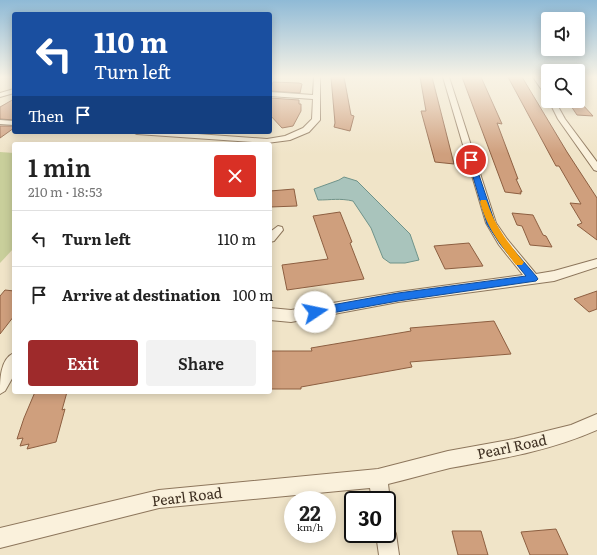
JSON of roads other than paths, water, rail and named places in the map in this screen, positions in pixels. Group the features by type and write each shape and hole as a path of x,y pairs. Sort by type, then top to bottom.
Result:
{"street":[{"path":"162,134 267,141 287,138 306,130 316,120 317,103"},
{"path":"454,103 491,224 502,242 533,279"},
{"path":"556,108 597,168"},
{"path":"0,122 12,123"},
{"path":"169,142 174,135"},
{"path":"272,236 278,230"},
{"path":"272,314 291,316 398,297 554,276 597,263"},
{"path":"0,386 12,364"},
{"name":"Pearl Road","path":"0,538 159,498 378,478 448,460 514,448 572,433 597,422"},
{"path":"378,478 380,491"},
{"path":"387,543 389,555"}],"water":[{"path":"344,177 357,181 410,234 419,260 405,263 390,263 383,258 371,228 353,201 340,199 318,200 314,189"}]}
